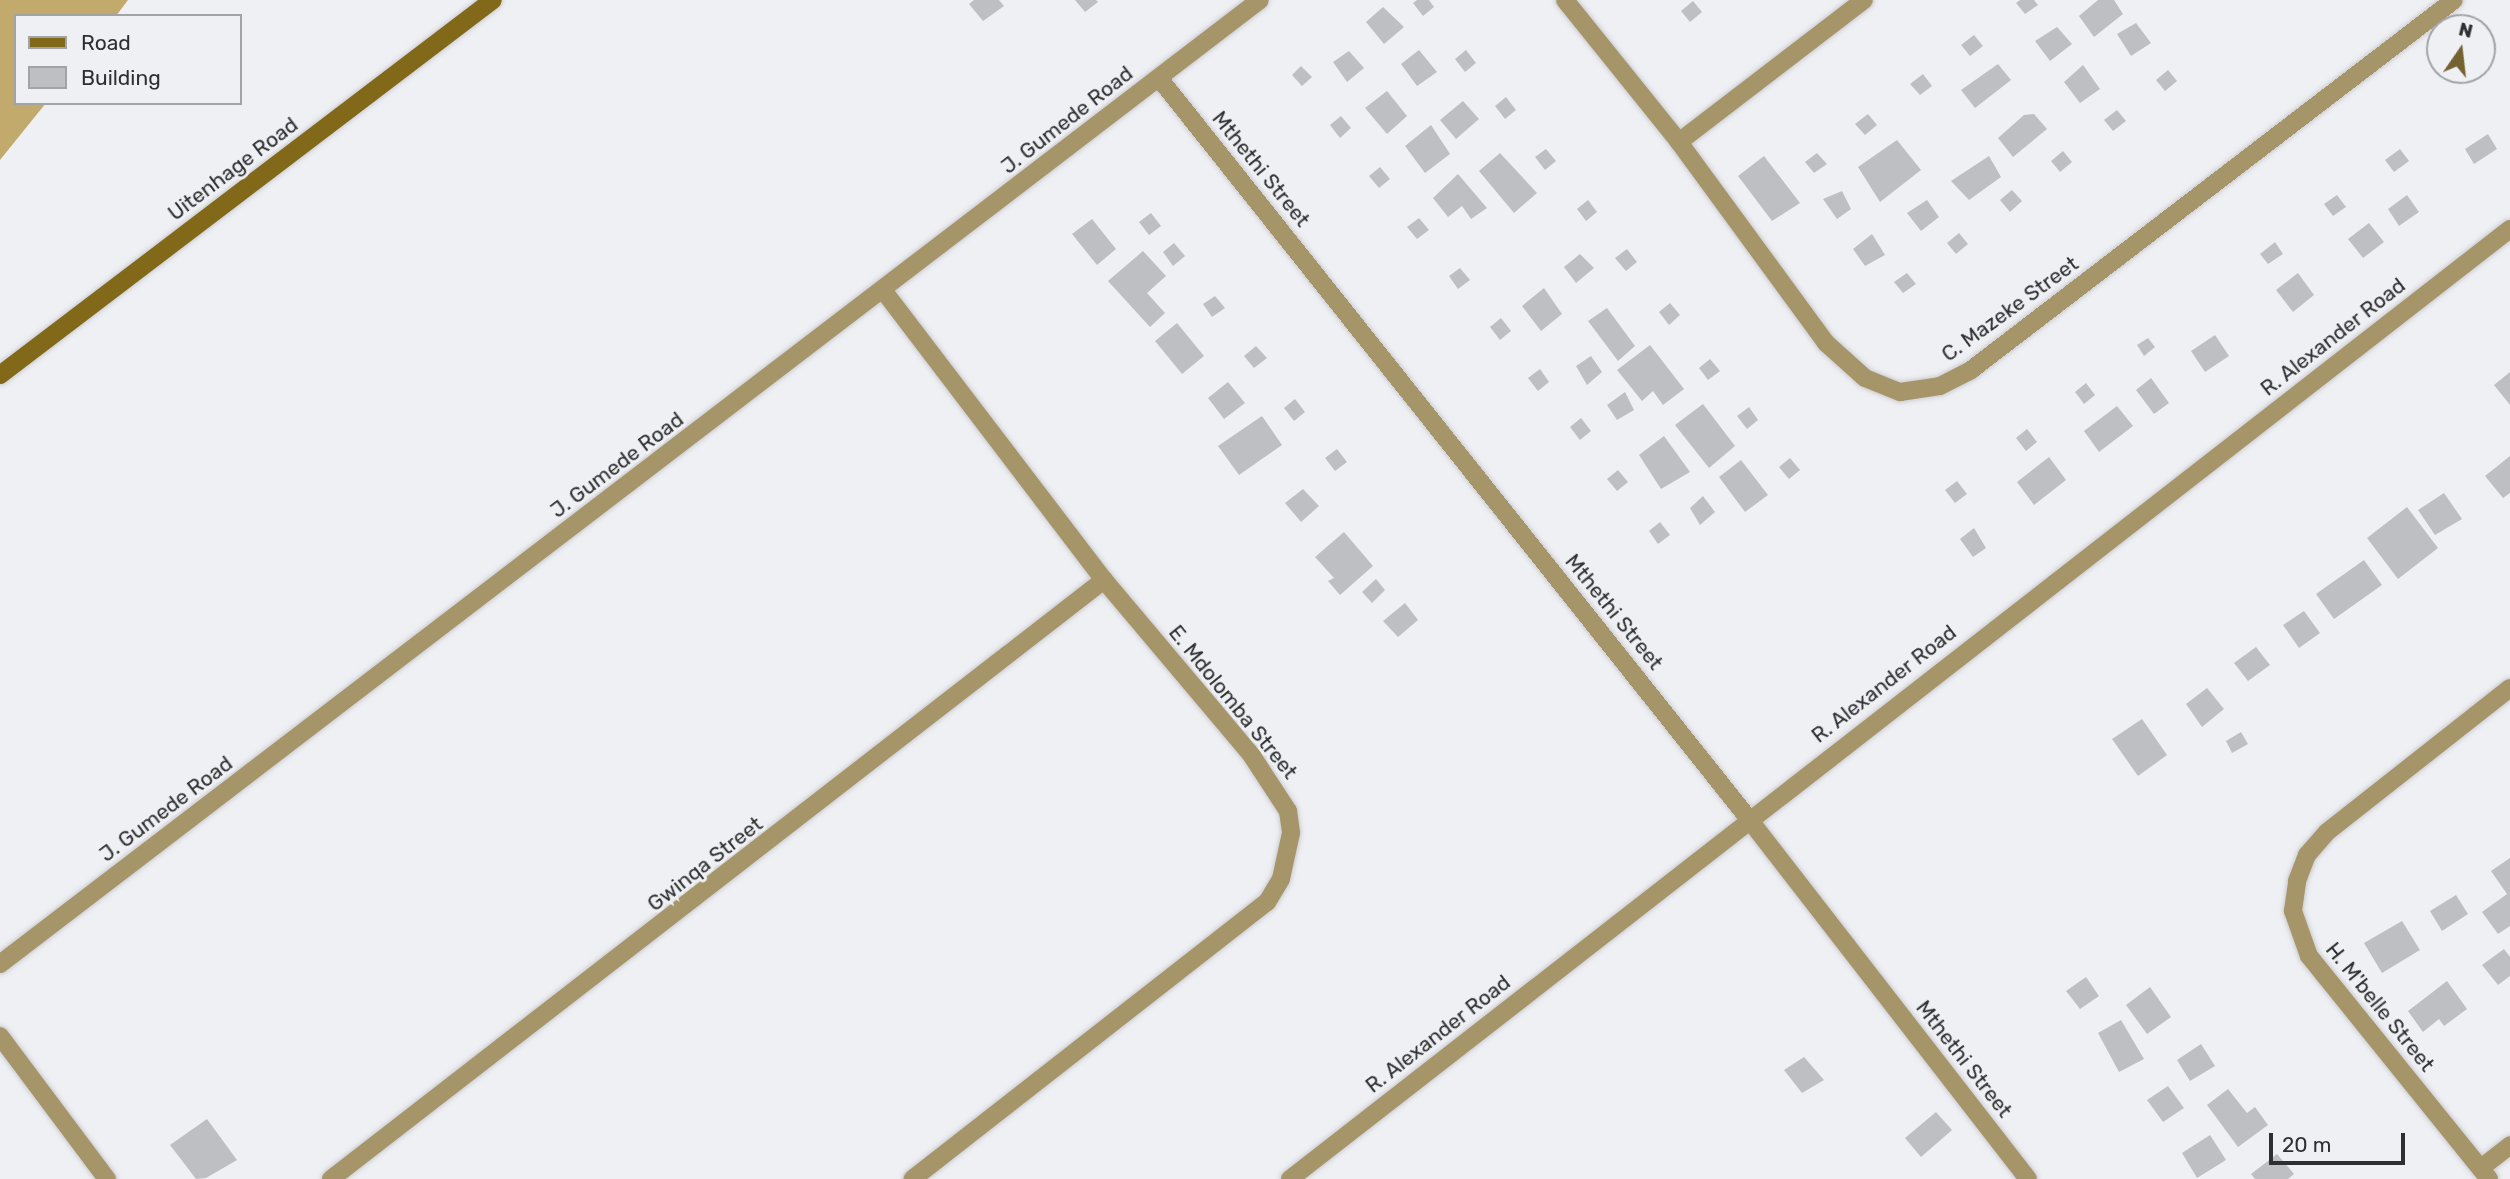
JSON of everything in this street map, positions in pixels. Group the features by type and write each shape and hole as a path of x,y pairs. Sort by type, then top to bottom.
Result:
{"main road":[{"name":"Uitenhage Road","path":"0,375 493,0"}],"street":[{"name":"J. Gumede Road","path":"0,964 1260,0"},
{"name":"C. Mazeke Street","path":"1564,0 1679,142 1840,359 1882,388 1918,392 1971,370 2454,0"},
{"path":"1679,142 1864,0"},
{"name":"Mthethi Street","path":"1159,78 1748,818 2028,1179"},
{"name":"R. Alexander Road","path":"1290,1179 1748,818 2510,229"},
{"name":"E. Mdolomba Street","path":"883,290 1104,580 1276,789 1288,811 1289,857 1267,902 1236,929 912,1179"},
{"name":"Gwinqa Street","path":"331,1179 1104,580"},
{"name":"H. M'belle Street","path":"2485,1173 2309,956 2293,911 2297,881 2307,855 2327,832 2510,688"},
{"path":"0,1036 107,1179"},
{"path":"2485,1173 2510,1145"}],"shaded area":[{"path":"0,0 128,0 118,14 14,14 14,105 44,105 0,160"}],"building":[{"path":"974,0 999,0 1004,6 983,21 969,4"},
{"path":"1075,0 1096,0 1098,2 1085,12"},
{"path":"1417,0 1429,0 1434,7 1423,16 1413,3"},
{"path":"2020,0 2034,0 2038,5 2025,14 2016,3"},
{"path":"2098,0 2114,0 2123,14 2094,37 2079,16"},
{"path":"1693,1 1702,12 1690,22 1681,11"},
{"path":"1383,7 1404,27 1384,44 1366,22"},
{"path":"2136,23 2151,43 2131,56 2117,34"},
{"path":"2057,27 2072,44 2050,61 2035,41"},
{"path":"1974,35 1983,46 1970,56 1961,45"},
{"path":"1419,50 1437,72 1417,86 1401,64"},
{"path":"1466,50 1476,63 1465,72 1455,59"},
{"path":"1349,51 1364,68 1347,82 1333,62"},
{"path":"1998,64 2011,80 1975,108 1961,90"},
{"path":"2083,65 2100,89 2080,103 2064,82"},
{"path":"1301,66 1312,77 1302,86 1292,75"},
{"path":"2168,70 2177,81 2165,91 2156,80"},
{"path":"1923,74 1932,86 1920,95 1910,84"},
{"path":"1387,91 1407,116 1387,134 1365,108"},
{"path":"1506,97 1516,110 1505,119 1495,106"},
{"path":"1463,101 1479,119 1456,139 1440,120"},
{"path":"2117,110 2126,121 2113,131 2104,120"},
{"path":"1868,114 1877,125 1865,135 1855,124"},
{"path":"2034,114 2047,129 2013,157 1998,138 2024,115"},
{"path":"1341,116 1351,128 1340,138 1330,125"},
{"path":"1431,125 1450,154 1425,173 1405,146"},
{"path":"2488,134 2497,149 2474,164 2465,149"},
{"path":"1897,140 1921,170 1880,202 1858,167"},
{"path":"1546,149 1556,161 1545,170 1535,157"},
{"path":"2400,149 2409,161 2394,172 2385,160"},
{"path":"2063,151 2072,162 2060,172 2051,161"},
{"path":"1500,153 1537,193 1514,213 1479,171"},
{"path":"1817,153 1827,164 1814,173 1805,162"},
{"path":"1764,156 1800,203 1772,221 1738,176"},
{"path":"1989,156 2001,177 1969,200 1951,181"},
{"path":"1380,167 1390,179 1379,188 1369,176"},
{"path":"1458,174 1487,208 1471,219 1462,206 1448,217 1433,198"},
{"path":"2012,190 2022,201 2010,212 2000,200"},
{"path":"1842,191 1851,209 1837,219 1823,199"},
{"path":"2337,195 2346,207 2333,216 2324,204"},
{"path":"2407,195 2419,212 2399,226 2388,209"},
{"path":"1588,200 1597,212 1586,221 1577,209"},
{"path":"1927,200 1939,217 1921,231 1907,213"},
{"path":"1151,213 1161,226 1149,235 1139,222"},
{"path":"1419,218 1429,230 1417,239 1407,227"},
{"path":"1092,219 1116,249 1097,265 1072,234"},
{"path":"2369,223 2384,242 2363,258 2348,239"},
{"path":"1959,233 1968,244 1956,254 1947,243"},
{"path":"1872,234 1885,255 1865,266 1853,249"},
{"path":"2275,242 2283,254 2268,264 2260,254"},
{"path":"1174,243 1185,256 1173,266 1163,252"},
{"path":"1627,249 1637,262 1626,271 1615,258"},
{"path":"1143,251 1166,276 1147,293 1165,313 1150,327 1108,281"},
{"path":"1580,254 1594,268 1576,283 1564,267"},
{"path":"1460,268 1470,280 1458,289 1449,276"},
{"path":"1907,273 1916,284 1903,293 1894,282"},
{"path":"2298,273 2314,295 2293,312 2276,290"},
{"path":"1544,288 1562,314 1541,331 1522,306"},
{"path":"1215,296 1225,308 1212,317 1203,304"},
{"path":"1670,303 1680,315 1669,325 1659,312"},
{"path":"1607,308 1635,346 1618,361 1588,321"},
{"path":"1501,318 1511,331 1500,340 1490,327"},
{"path":"1177,323 1204,356 1182,374 1155,341"},
{"path":"2215,335 2229,356 2205,372 2191,351"},
{"path":"2148,338 2155,347 2144,356 2137,345"},
{"path":"1650,345 1684,389 1663,405 1653,391 1642,401 1617,370"},
{"path":"1256,346 1267,358 1254,368 1244,356"},
{"path":"1591,356 1602,372 1587,385 1576,366"},
{"path":"1710,359 1720,371 1708,380 1699,368"},
{"path":"1540,369 1549,382 1538,391 1528,378"},
{"path":"2510,372 2510,405 2494,385"},
{"path":"2151,378 2169,403 2154,414 2136,390"},
{"path":"1228,382 1245,403 1224,419 1208,398"},
{"path":"2086,383 2095,395 2084,404 2075,392"},
{"path":"1625,392 1634,410 1617,420 1607,405"},
{"path":"1295,399 1305,412 1294,421 1284,408"},
{"path":"1703,404 1735,446 1709,468 1675,425"},
{"path":"2117,406 2133,426 2099,452 2084,431"},
{"path":"1749,407 1758,420 1747,429 1737,416"},
{"path":"1262,416 1282,445 1239,475 1218,446"},
{"path":"1581,418 1591,431 1580,440 1570,427"},
{"path":"2027,429 2037,442 2026,451 2016,438"},
{"path":"1664,436 1690,472 1661,489 1639,455"},
{"path":"1337,449 1347,462 1335,471 1325,458"},
{"path":"2510,456 2510,493 2503,498 2485,476"},
{"path":"2049,457 2066,480 2034,505 2017,482"},
{"path":"1790,458 1800,470 1789,479 1779,467"},
{"path":"1741,460 1768,495 1745,512 1719,477"},
{"path":"1618,470 1628,482 1617,491 1607,479"},
{"path":"1957,481 1967,494 1955,503 1945,490"},
{"path":"1303,489 1319,506 1301,522 1285,503"},
{"path":"2444,493 2462,519 2435,535 2418,510"},
{"path":"1703,496 1715,512 1700,525 1690,508"},
{"path":"2407,507 2438,548 2398,579 2367,538"},
{"path":"1660,522 1670,535 1658,544 1649,531"},
{"path":"1974,528 1986,548 1973,557 1960,539"},
{"path":"1344,532 1373,566 1340,595 1328,581 1334,578 1315,557"},
{"path":"2364,560 2382,585 2334,619 2316,594"},
{"path":"1376,579 1385,590 1372,603 1362,592"},
{"path":"1405,603 1418,620 1398,637 1383,621"},
{"path":"2304,611 2320,633 2299,648 2283,625"},
{"path":"2256,647 2270,665 2248,681 2234,663"},
{"path":"2207,688 2224,709 2202,727 2186,704"},
{"path":"2142,719 2167,755 2138,776 2112,739"},
{"path":"2241,732 2248,744 2232,753 2226,741"},
{"path":"2510,858 2510,926 2498,934 2482,912 2507,894 2491,871"},
{"path":"2456,895 2468,914 2442,931 2430,911"},
{"path":"2402,921 2420,950 2382,973 2364,943"},
{"path":"2504,949 2510,957 2510,976 2498,985 2482,965"},
{"path":"2086,977 2099,996 2080,1009 2066,991"},
{"path":"2447,981 2467,1009 2444,1026 2439,1019 2423,1032 2408,1011"},
{"path":"2150,987 2171,1017 2147,1034 2126,1005"},
{"path":"2121,1020 2144,1059 2119,1072 2098,1033"},
{"path":"2201,1044 2215,1066 2190,1081 2177,1060"},
{"path":"1804,1057 1824,1080 1802,1093 1784,1070"},
{"path":"2168,1086 2184,1108 2163,1122 2147,1100"},
{"path":"2228,1089 2247,1113 2255,1107 2268,1125 2238,1147 2207,1105"},
{"path":"1936,1112 1952,1130 1921,1157 1905,1138"},
{"path":"207,1119 237,1160 206,1178 196,1179 170,1145"},
{"path":"2210,1135 2226,1160 2197,1178 2182,1153"},
{"path":"2277,1154 2294,1174 2288,1179 2255,1179 2251,1174"}]}
